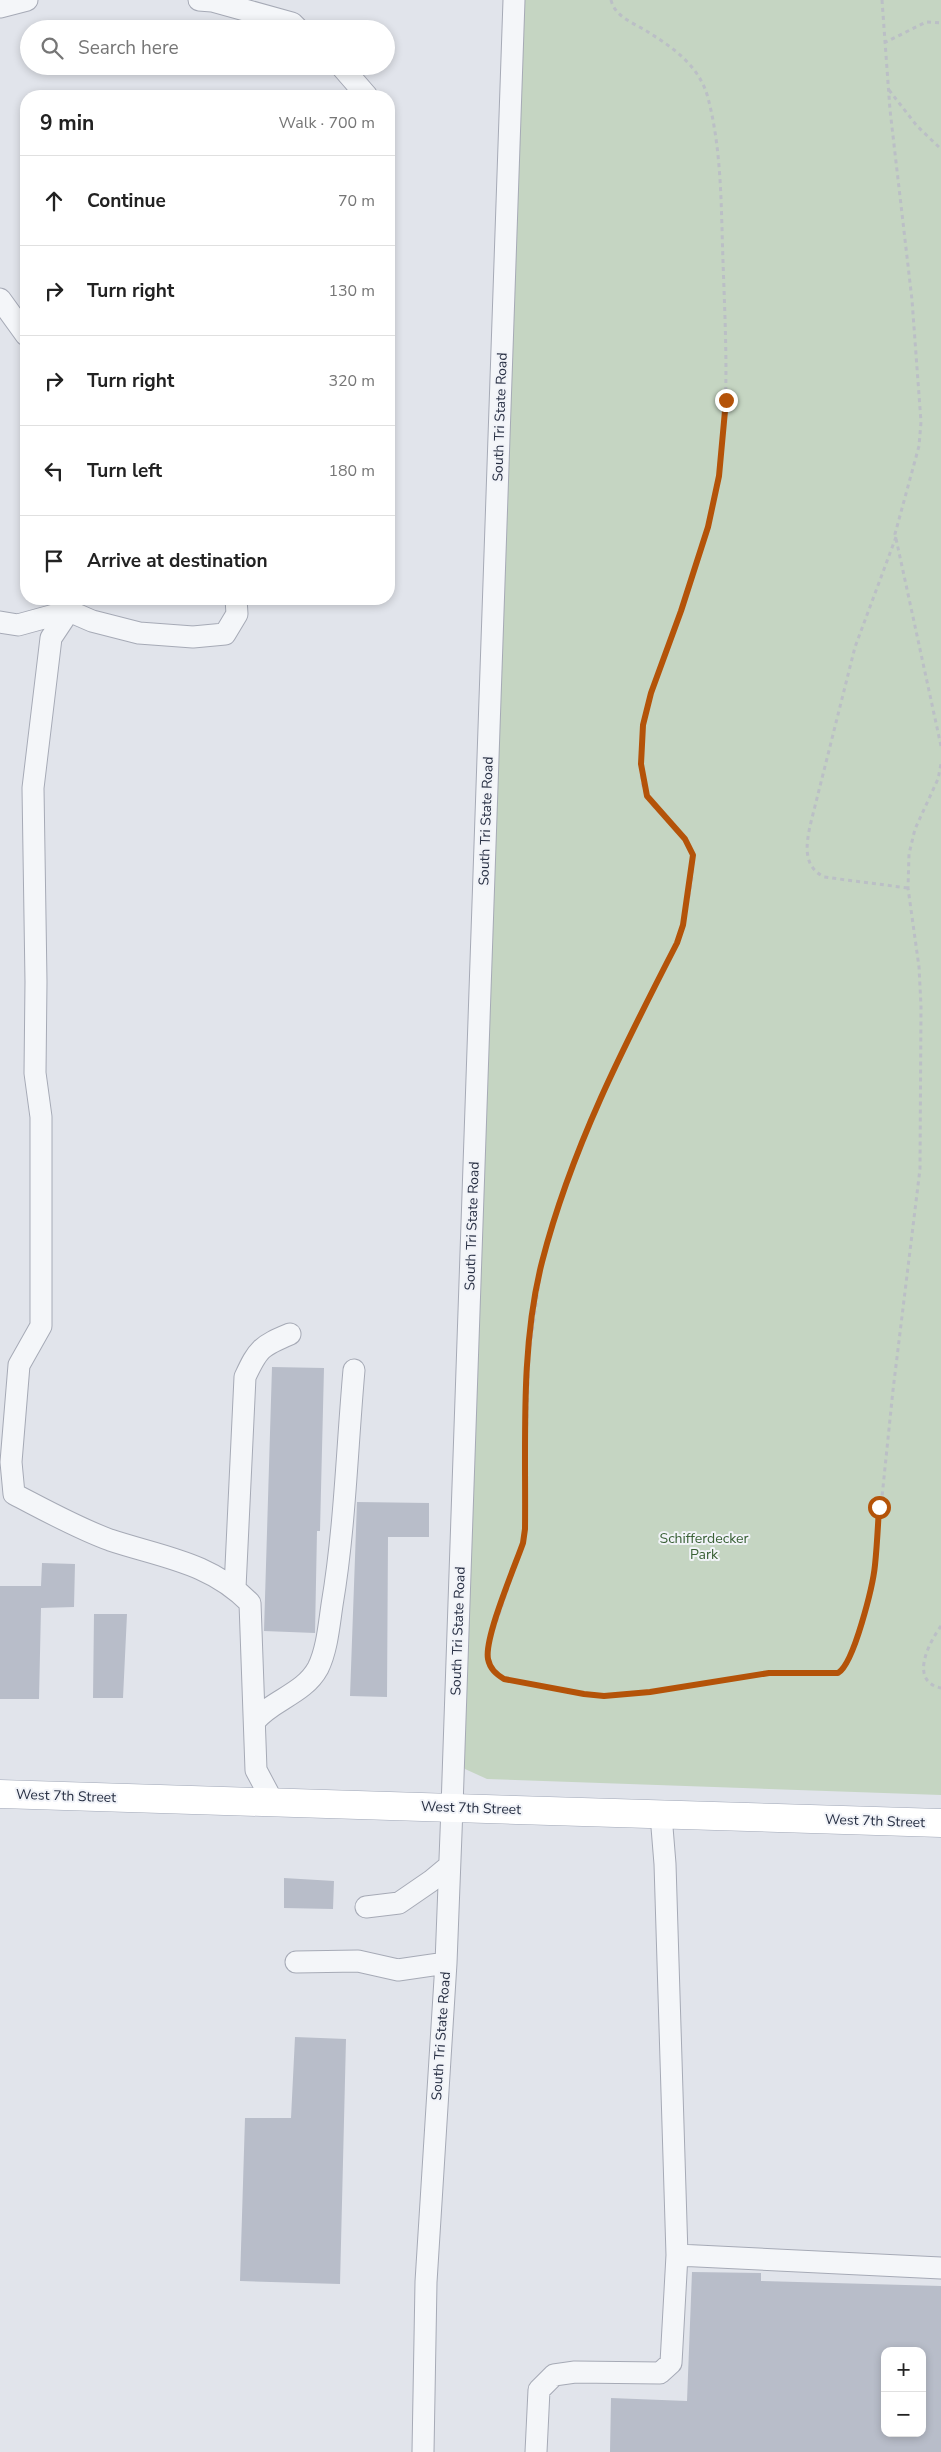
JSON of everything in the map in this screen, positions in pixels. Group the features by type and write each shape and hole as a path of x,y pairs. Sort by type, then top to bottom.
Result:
{"main road":[{"name":"West 7th Street","path":"0,1794 941,1823"}],"street":[{"path":"0,7 27,0"},
{"path":"199,0 212,1 281,20"},
{"name":"South Tri State Road","path":"423,2452 426,2282 446,1963 452,1807 514,0"},
{"path":"349,75 362,90"},
{"path":"0,299 20,327"},
{"path":"71,605 92,621 139,634 192,637 225,634 237,614 236,605"},
{"path":"0,622 18,625 71,605"},
{"path":"71,605 51,638 33,788 36,982 35,1073 41,1116 41,1326 19,1365 11,1462 14,1494 110,1540 164,1554 235,1588 250,1603 256,1770 273,1802"},
{"path":"235,1588 246,1377 255,1355 267,1344 290,1334"},
{"path":"254,1721 263,1711 304,1686 318,1668 326,1642 338,1571 354,1370"},
{"path":"536,2452 539,2390 554,2375 575,2372 660,2373 671,2363 677,2255 665,1864 661,1814"},
{"path":"366,1907 399,1903 431,1882 449,1866"},
{"path":"296,1962 358,1961 398,1970 446,1963"},
{"path":"677,2255 941,2268"}],"path":[{"path":"610,0 616,13 649,32 690,64 703,83 708,97 715,137 721,205 726,400 719,476 708,527 681,611 645,711 642,734 642,776 647,796 685,839 693,855 684,916 677,943 592,1114 579,1146 542,1262 528,1355 525,1529 523,1543 489,1640 488,1659 496,1675 504,1679 604,1696 650,1692 769,1673 838,1673 846,1666 870,1592 875,1565 890,1408 919,1187 921,1006 919,967 908,888 909,854 915,829 938,779 941,764"},
{"path":"882,0 888,87 912,300 921,422 919,446 896,537 855,648 810,826 807,854 814,870 824,877 908,888"},
{"path":"884,43 926,22 941,23"},
{"path":"888,87 917,126 941,150"},
{"path":"896,537 941,746"},
{"path":"941,1626 928,1647 923,1666 929,1681 941,1688"}],"green space":[{"name":"Schifferdecker Park","path":"520,0 941,0 941,1795 487,1779 465,1769 459,1760"}],"building":[{"path":"272,1367 324,1368 320,1531 317,1531 315,1633 264,1631"},
{"path":"357,1502 429,1503 429,1537 388,1537 387,1697 350,1696"},
{"path":"42,1563 75,1564 74,1607 41,1608 39,1699 0,1699 0,1586 41,1586"},
{"path":"94,1614 127,1614 123,1698 93,1698"},
{"path":"284,1878 334,1881 333,1909 284,1908"},
{"path":"295,2037 346,2039 340,2284 240,2281 245,2118 291,2118"},
{"path":"692,2272 761,2273 761,2281 941,2286 941,2452 610,2452 611,2398 687,2401"}],"route":[{"path":"726,400 719,476 708,527 681,611 645,711 643,725 641,764 647,796 653,805 678,830 693,855 692,873 683,925 677,943 592,1114 572,1166 542,1262 528,1355 525,1529 523,1543 489,1640 487,1650 491,1668 496,1675 504,1679 604,1696 650,1692 769,1673 838,1673 844,1670 850,1658 870,1592 875,1565 879,1507"}]}
